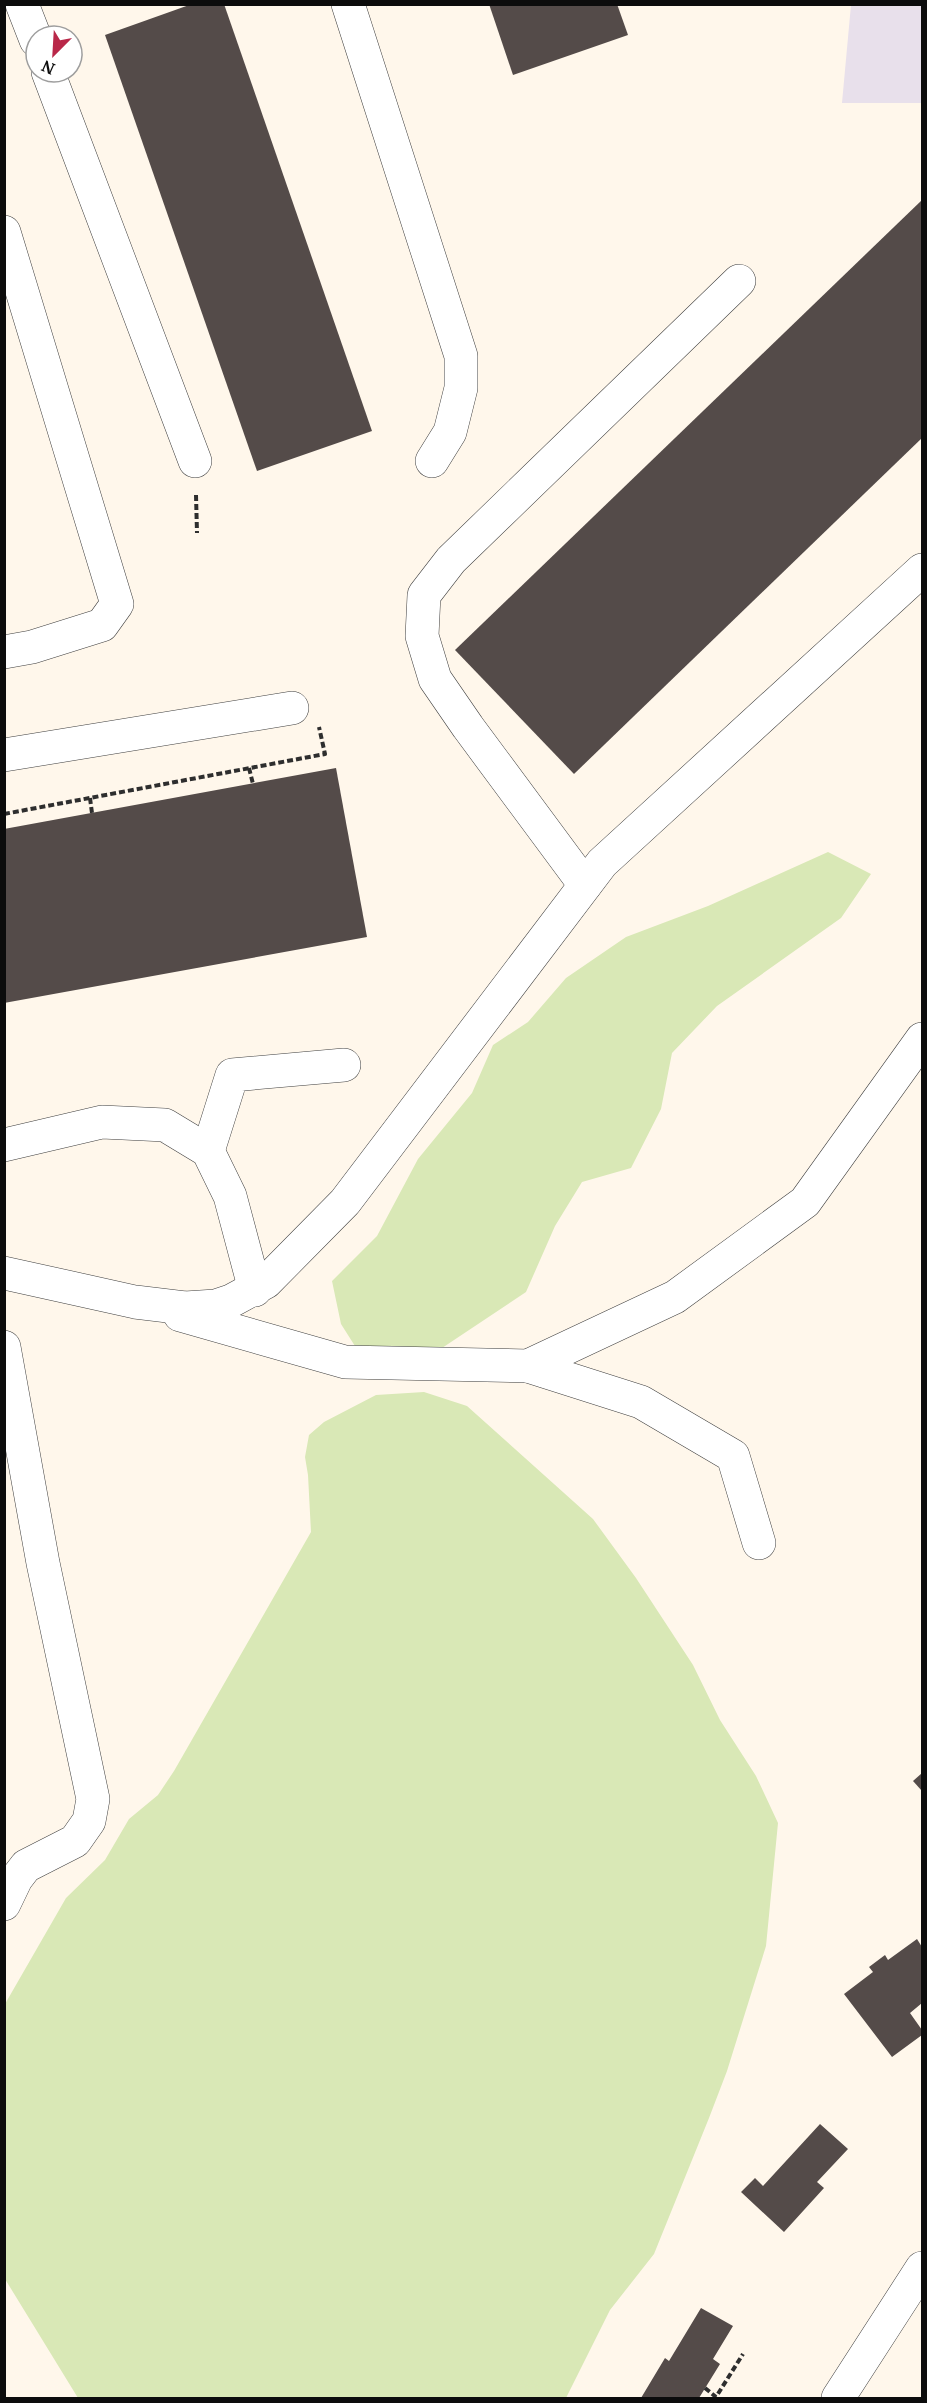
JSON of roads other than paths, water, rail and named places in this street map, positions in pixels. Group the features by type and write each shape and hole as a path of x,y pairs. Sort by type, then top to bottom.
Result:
{"street":[{"path":"22,4 30,24"},
{"path":"348,4 461,356 461,388 450,432 432,461"},
{"path":"53,84 195,461"},
{"path":"4,232 117,604 102,625 32,647 4,652"},
{"path":"594,874 468,727 435,679 422,636 424,594 451,560 739,281"},
{"path":"135,1302 185,1308 231,1301 255,1290 278,1272 345,1202 594,874 922,570"},
{"path":"4,755 292,708"},
{"path":"528,1366 675,1297 805,1202 922,1039"},
{"path":"208,1151 231,1075 344,1065"},
{"path":"4,1145 102,1122 165,1125 208,1151 230,1196 255,1290"},
{"path":"4,1273 135,1302 345,1362 528,1366 641,1402 733,1456 759,1543"},
{"path":"4,1347 43,1563 93,1799 89,1821 75,1841 26,1866 16,1879 4,1904"},
{"path":"838,2398 922,2268"}]}
